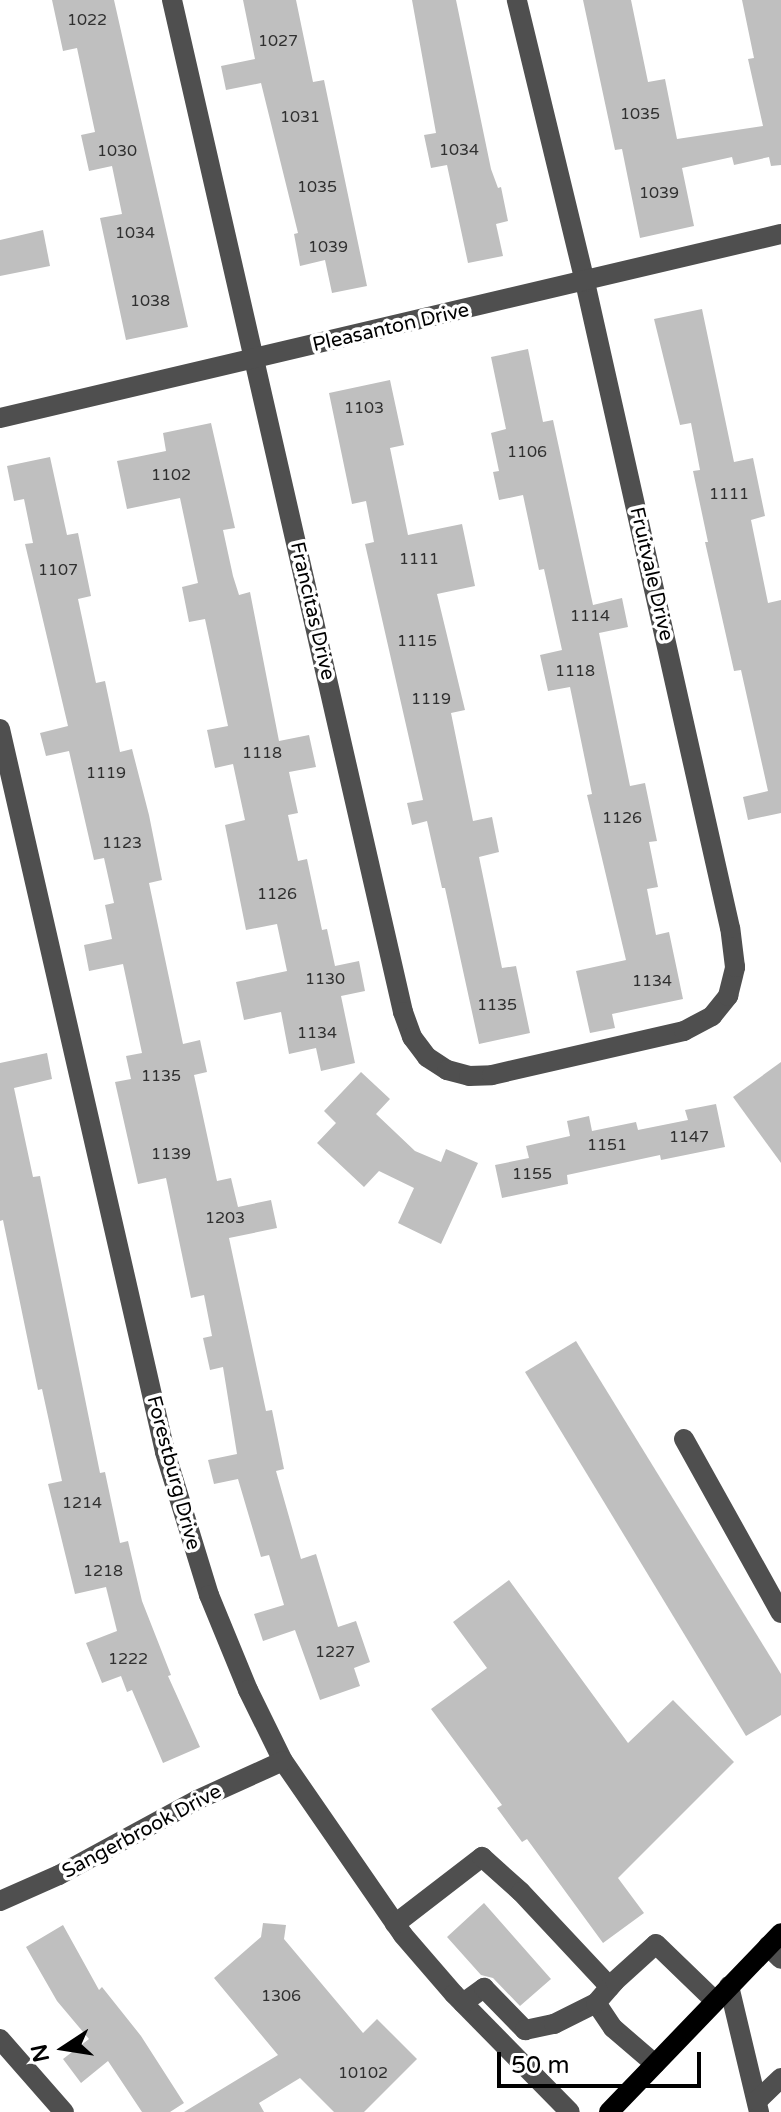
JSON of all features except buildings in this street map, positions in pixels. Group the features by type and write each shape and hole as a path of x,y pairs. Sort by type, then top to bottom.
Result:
{"main road":[{"path":"609,2112 722,1994 777,1946"}],"street":[{"name":"Francitas Drive","path":"172,0 403,1012 412,1037 427,1057 447,1070 469,1076 492,1075 585,1054"},
{"name":"Fruitvale Drive","path":"517,0 585,282 730,928 735,967 728,996 712,1016 684,1031 585,1054"},
{"name":"Pleasanton Drive","path":"0,418 781,234"},
{"name":"Forestburg Drive","path":"0,729 169,1466 209,1595 248,1690 283,1761 395,1924 463,2003 570,2112"},
{"path":"684,1439 781,1613"},
{"name":"Sangerbrook Drive","path":"0,1901 59,1875 197,1800 283,1761"},
{"path":"395,1924 482,1857 521,1892 610,1987"},
{"path":"463,2003 484,1988 525,2030 554,2024 596,2003 646,1950 656,1944 722,1994 758,2107"},
{"path":"596,2003 613,2028 655,2064"},
{"path":"0,2039 64,2112"},
{"path":"758,2107 781,2078"}]}
